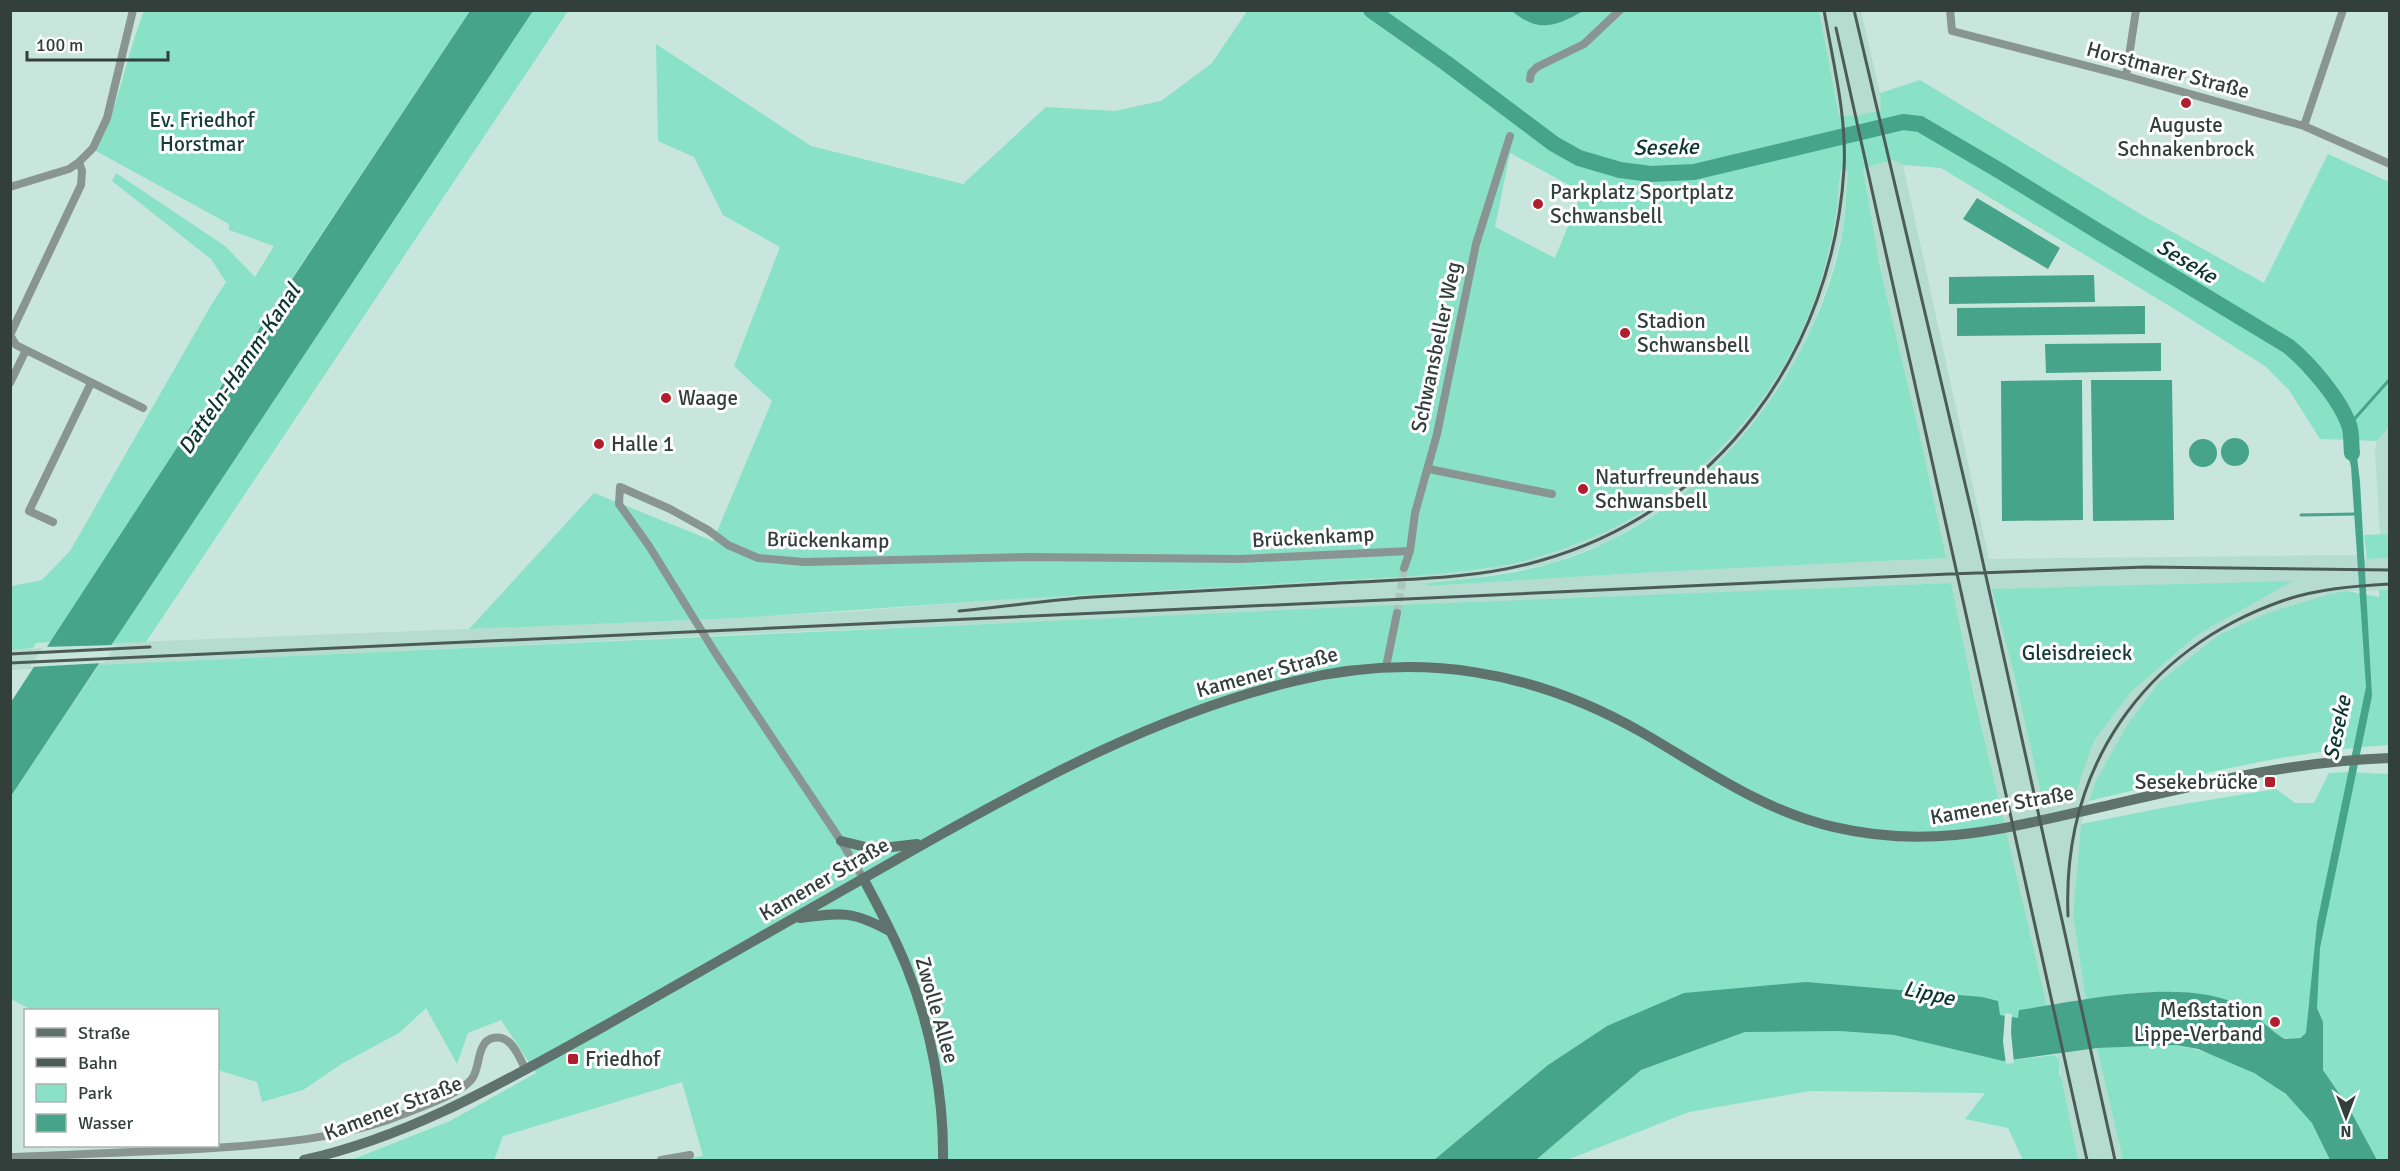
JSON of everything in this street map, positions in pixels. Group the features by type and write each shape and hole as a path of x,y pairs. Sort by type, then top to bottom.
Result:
{"main road":[{"name":"Kamener Straße","path":"304,1161 404,1129 475,1098 863,878 1085,758 1190,713 1294,681 1342,671 1386,668 1481,673 1524,681 1601,710 1745,794 1771,806 1829,826 1897,837 1929,839 1991,831 2260,771 2338,761 2390,758"},
{"path":"841,841 874,849 927,843"},
{"name":"Zwolle Allee","path":"863,878 891,932 917,996 933,1058 944,1161"},
{"path":"794,919 832,913 854,914 891,932"}],"street":[{"path":"10,187 57,174 79,162 89,153 105,126 133,10"},
{"path":"1530,79 1531,73 1537,67 1584,44 1620,10"},
{"name":"Horstmarer Straße","path":"1950,10 1952,31 2126,76 2304,126 2390,164"},
{"path":"2126,76 2136,10"},
{"path":"2304,126 2343,10"},
{"name":"Schwansbeller Weg","path":"1404,568 1410,551 1415,513 1429,469 1476,244 1510,136"},
{"path":"79,162 82,171 81,185 10,335 16,345 143,408"},
{"path":"10,383 26,350"},
{"path":"53,522 29,511 91,382"},
{"path":"1429,469 1552,494"},
{"name":"Brückenkamp","path":"863,878 841,841 716,654 649,546 619,504 620,487 670,510 728,545 758,558 804,561 1027,557 1241,559 1410,551"},
{"path":"1386,668 1397,613"},
{"name":"Kamener Straße","path":"219,1146 258,1144 356,1129 411,1111 462,1087 471,1080 483,1046 489,1039 496,1037 511,1044 526,1070"},
{"name":"Kamener Straße","path":"10,1157 201,1147"},
{"path":"661,1161 690,1155"}],"shaded area":[{"path":"1819,11 1861,11 1880,93 1881,110 1855,116 1839,116"},
{"path":"1893,160 1903,165 1989,559 2358,555 2367,559 2390,558 2389,590 2347,591 2270,612 2096,781 2081,824 2073,916 2086,1000 2123,1160 2078,1160 2047,1006 2004,827 1950,583 742,634 11,670 11,650 112,643 739,618 859,611 997,600 1415,576 1481,570 1543,556 1597,535 1647,509 1690,477 1736,431 1771,385 1808,316 1827,257 1841,171 1848,170 1843,229 1831,274 1813,326 1800,356 1744,438 1692,486 1655,514 1606,543 1549,564 1468,579 1428,582 1428,586 1945,558 1919,432 1880,268 1863,168","holes":["2292,581 2197,635 2131,692 2094,741 2071,803 2044,807 2014,674"]},
{"path":"2389,427 2389,534 2380,535 2375,451 2377,441"}],"green space":[{"name":"Ev. Friedhof Horstmar","path":"144,11 470,11 199,418 197,417 51,642 36,643 33,648 11,650 11,586 42,580 70,551 226,282 211,259 112,181 116,173 225,246 255,277 274,246 229,230 229,224 96,151 111,117"},
{"path":"533,11 568,11 146,642 112,643"},
{"path":"1247,11 1819,11 1839,116 1855,116 1881,110 1880,93 1920,80 2142,215 2264,283 2328,154 2389,182 2389,427 2377,441 2320,439 2289,390 2265,366 1941,168 1903,165 1893,160 1863,168 1880,268 1946,558 1428,586 1427,583 1534,568 1603,544 1654,515 1700,480 1741,438 1777,390 1806,339 1829,285 1843,230 1848,171 1841,170 1833,232 1817,293 1795,345 1762,399 1721,448 1698,470 1648,508 1611,529 1545,555 1497,567 1415,576 997,600 739,618 469,629 594,493 713,541 772,401 734,366 780,247 723,215 694,157 658,141 656,44 811,146 963,184 1046,107 1115,111 1161,101 1212,63","holes":["1510,153 1582,192 1555,258 1495,227"]},
{"path":"2389,534 2389,558 2367,559 2364,535"},
{"name":"Gleisdreieck","path":"2293,581 2197,635 2131,692 2094,741 2072,803 2044,807 1992,589"},
{"path":"1951,583 1974,695 2047,1006 2020,1010 2019,1019 2000,1015 1607,1026 1548,1065 1434,1160 681,1160 703,1156 682,1082 503,1136 494,1160 351,1160 450,1121 536,1073 501,1020 468,1033 457,1064 426,1008 399,1033 343,1063 303,1090 262,1102 257,1082 219,1070 219,1009 30,1009 11,999 11,796 99,665 1374,606"},
{"path":"2379,590 2389,590 2389,745 2276,759 2201,774 2089,801 2096,781 2128,724 2159,682 2219,635 2270,612 2331,594 2347,591 2379,597"},
{"path":"2329,773 2389,774 2389,1160 2377,1160 2349,1108 2323,1070 2323,1024 2309,999 2307,1033 2290,1039 2274,1033 2243,1008 2211,997 2157,992 2086,1000 2073,916 2081,824 2276,789 2295,803 2314,803"},
{"path":"1839,1031 1894,1035 2003,1061 2055,1055 2059,1060 2059,1075 2061,1075 2078,1160 2023,1160 2008,1128 1965,1119 1985,1093 1810,1091 1689,1112 1567,1160 1536,1160 1641,1070 1745,1032"},
{"path":"2176,1045 2213,1055 2269,1082 2285,1094 2312,1122 2330,1160 2123,1160 2097,1048"}],"water":[{"name":"Datteln-Hamm-Kanal","path":"470,11 533,11 11,796 11,702 197,417 200,418"},
{"path":"1512,11 1583,11 1555,24 1539,25 1530,23"},
{"path":"1977,198 2060,248 2048,269 1963,219"},
{"path":"2094,275 2095,302 1949,304 1949,277"},
{"path":"2145,306 2145,334 1957,336 1957,308"},
{"path":"2161,343 2161,371 2046,373 2045,344"},
{"path":"2082,380 2083,520 2002,521 2001,381"},
{"path":"2091,380 2172,380 2174,520 2093,521"},
{"name":"Lippe","path":"2343,431 2354,431 2360,482 2372,696 2320,948 2317,1008 2323,1022 2323,1070 2349,1108 2377,1160 2330,1160 2312,1123 2286,1094 2254,1073 2198,1049 2176,1045 2097,1048 2003,1061 1894,1035 1839,1031 1745,1032 1641,1070 1536,1160 1434,1160 1548,1065 1607,1026 1684,993 1806,982 1982,997 1998,1001 2000,1015 2018,1018 2019,1010 2103,997 2134,993 2194,993 2222,998 2245,1008 2285,1039 2300,1038 2306,1033 2317,923 2366,687 2351,467"},
{"path":"2235,438 2245,442 2249,452 2245,462 2235,466 2225,462 2221,452 2225,442"},
{"path":"2203,439 2213,443 2217,453 2213,463 2203,467 2193,463 2189,453 2193,443"}],"pier":[{"path":"115,645 104,663 30,667 44,647"},
{"path":"2005,1013 2012,1014 2014,1063 2006,1064 2003,1042"}],"waterway":[{"name":"Seseke","path":"1371,10 1554,144 1579,158 1620,170 1651,174 1694,172 1903,122 1920,124 2288,346 2314,372 2339,404 2350,428 2352,453"},
{"path":"2349,425 2390,379"},
{"path":"2301,515 2356,514"}],"tunnel":[{"path":"1397,613 1404,568"}],"railway":[{"path":"959,611 1093,597 1459,576 1513,568 1539,561 1603,537 1661,504 1712,463 1755,414 1790,360 1817,300 1835,236 1844,169 1841,109 1824,10"},
{"path":"1854,10 1974,522 2115,1160"},
{"path":"1836,28 2087,1160"},
{"path":"10,663 1949,574 2146,567 2390,570"},
{"path":"2068,916 2070,862 2079,811 2096,764 2121,721 2152,683 2189,650 2233,623 2282,601 2322,591 2390,584"},
{"path":"10,654 150,647"}],"place":[{"name":"Auguste Schnakenbrock","path":"2186,103"},
{"name":"Parkplatz Sportplatz Schwansbell","path":"1538,204"},
{"name":"Stadion Schwansbell","path":"1625,333"},
{"name":"Waage","path":"666,398"},
{"name":"Halle 1","path":"599,444"},
{"name":"Naturfreundehaus Schwansbell","path":"1583,489"},
{"name":"Sesekebrücke","path":"2270,782"},
{"name":"Meßstation Lippe-Verband","path":"2275,1022"},
{"name":"Friedhof","path":"573,1059"}]}
